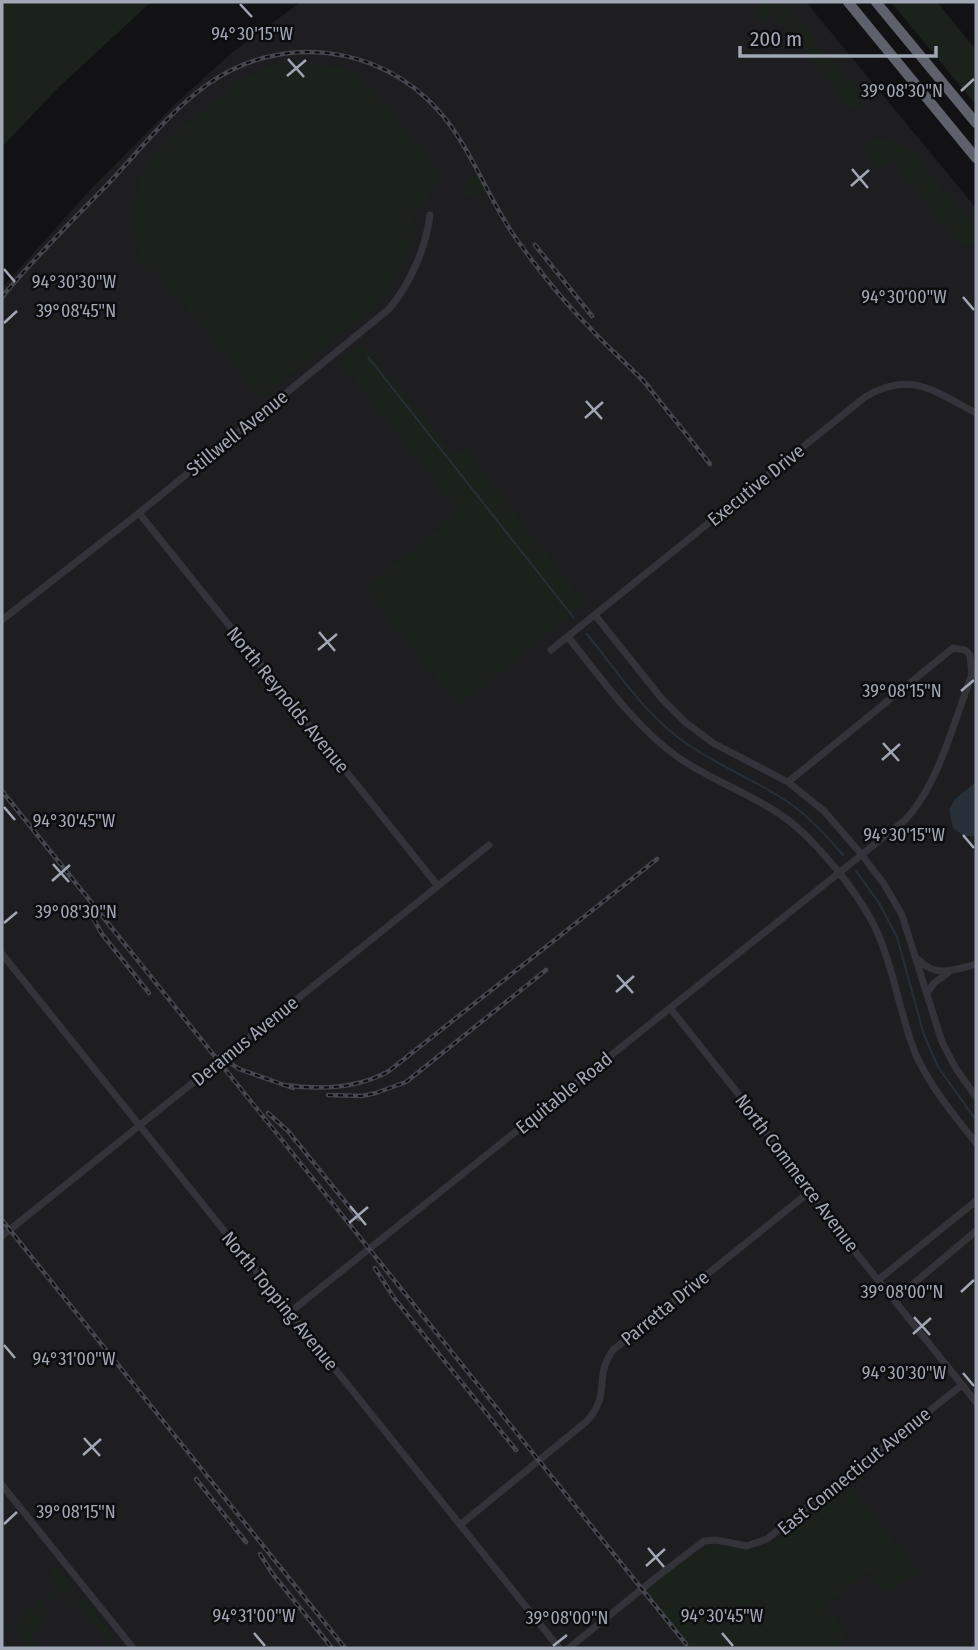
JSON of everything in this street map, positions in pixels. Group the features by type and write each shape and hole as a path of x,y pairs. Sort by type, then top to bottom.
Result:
{"highway":[{"path":"848,2 976,158"},
{"path":"876,2 976,123"}],"street":[{"name":"Stillwell Avenue","path":"2,620 139,513 389,309 407,284 428,229 430,215"},
{"name":"Executive Drive","path":"551,650 856,404 882,387 901,383 923,385 976,413"},
{"name":"North Reynolds Avenue","path":"139,513 438,886"},
{"path":"595,615 662,699 685,722 713,743 788,782 824,811 862,855 895,901 905,922 949,1056 976,1097"},
{"path":"568,637 632,715 659,742 681,759 783,816 810,839 839,873 861,901 879,935 909,1034 925,1073 976,1143"},
{"name":"Equitable Road","path":"289,1313 905,820 923,798 972,674 970,655 965,650 953,648 788,782"},
{"name":"Deramus Avenue","path":"2,1236 489,845"},
{"name":"North Topping Avenue","path":"2,954 559,1648"},
{"path":"917,957 931,970 955,970"},
{"path":"927,994 938,979 955,970 976,964"},
{"name":"North Commerce Avenue","path":"670,1008 751,1110 808,1193 976,1402"},
{"name":"Parretta Drive","path":"460,1525 577,1430 596,1411 603,1393 604,1366 613,1350 808,1193"},
{"path":"878,1280 976,1201"},
{"path":"894,1300 976,1231"},
{"name":"East Connecticut Avenue","path":"569,1648 698,1544 716,1540 747,1546 767,1539 962,1385"},
{"path":"2,1485 133,1648"}],"shaded area":[{"path":"2,2 151,2 58,88 2,147"},
{"path":"301,2 806,2 976,208 976,1648 2,1648 2,288 89,191 176,103 234,51"},
{"path":"758,2 781,2 786,5 817,42 805,52 774,13 764,21 757,12"},
{"path":"891,2 937,2 976,50 976,105"},
{"path":"817,44 860,93 862,99 859,106 850,107 839,99 841,97 806,53"},
{"path":"314,63 346,69 378,95 442,176 412,214 417,231 388,292 369,311 261,397 153,268 146,274 135,236 136,196 144,170 166,143 236,85 271,65"},
{"path":"877,138 904,146 912,152 976,230 976,245 959,244 892,160 879,170 864,149 867,142"},
{"path":"477,174 487,192 467,198 462,190 470,178"},
{"path":"362,343 454,455 465,449 585,603 459,705 364,588 460,512 341,362"},
{"path":"976,782 976,836 964,836 953,828 949,810 955,799"},
{"path":"846,1483 918,1571 887,1594 868,1572 825,1606 848,1635 835,1648 687,1648 690,1645 647,1591 677,1564 704,1549 752,1549 766,1546 796,1526"},
{"path":"58,1566 70,1581 71,1587 67,1592 62,1588 42,1604 48,1613 47,1618 29,1634 40,1648 32,1648 14,1627 2,1636 2,1633 59,1587 49,1572 52,1567"},
{"path":"79,1596 85,1599 113,1635 114,1641 108,1648 105,1646 109,1642 76,1601 70,1603"}],"waterway":[{"path":"368,357 574,618"},
{"path":"587,634 630,689 666,727 703,754 789,803 814,823 843,855"},
{"path":"856,871 879,903 897,937 924,1035 938,1067 976,1120"}],"railway":[{"path":"2,297 168,119 208,84 236,68 266,57 297,52 328,53 358,59 387,71 414,88 438,110 450,124 505,222 532,260 579,317 649,387"},
{"path":"535,245 592,316"},
{"path":"642,379 710,464"},
{"path":"2,791 686,1644"},
{"path":"284,1085 338,1087 377,1077 389,1071 657,859"},
{"path":"89,911 102,934 149,993"},
{"path":"328,1095 362,1096 406,1082 546,970"},
{"path":"220,1056 239,1069 293,1088"},
{"path":"268,1113 288,1131 359,1219"},
{"path":"2,1220 345,1648"},
{"path":"375,1268 394,1298 516,1450"},
{"path":"196,1479 246,1542"},
{"path":"260,1554 332,1648"}]}
